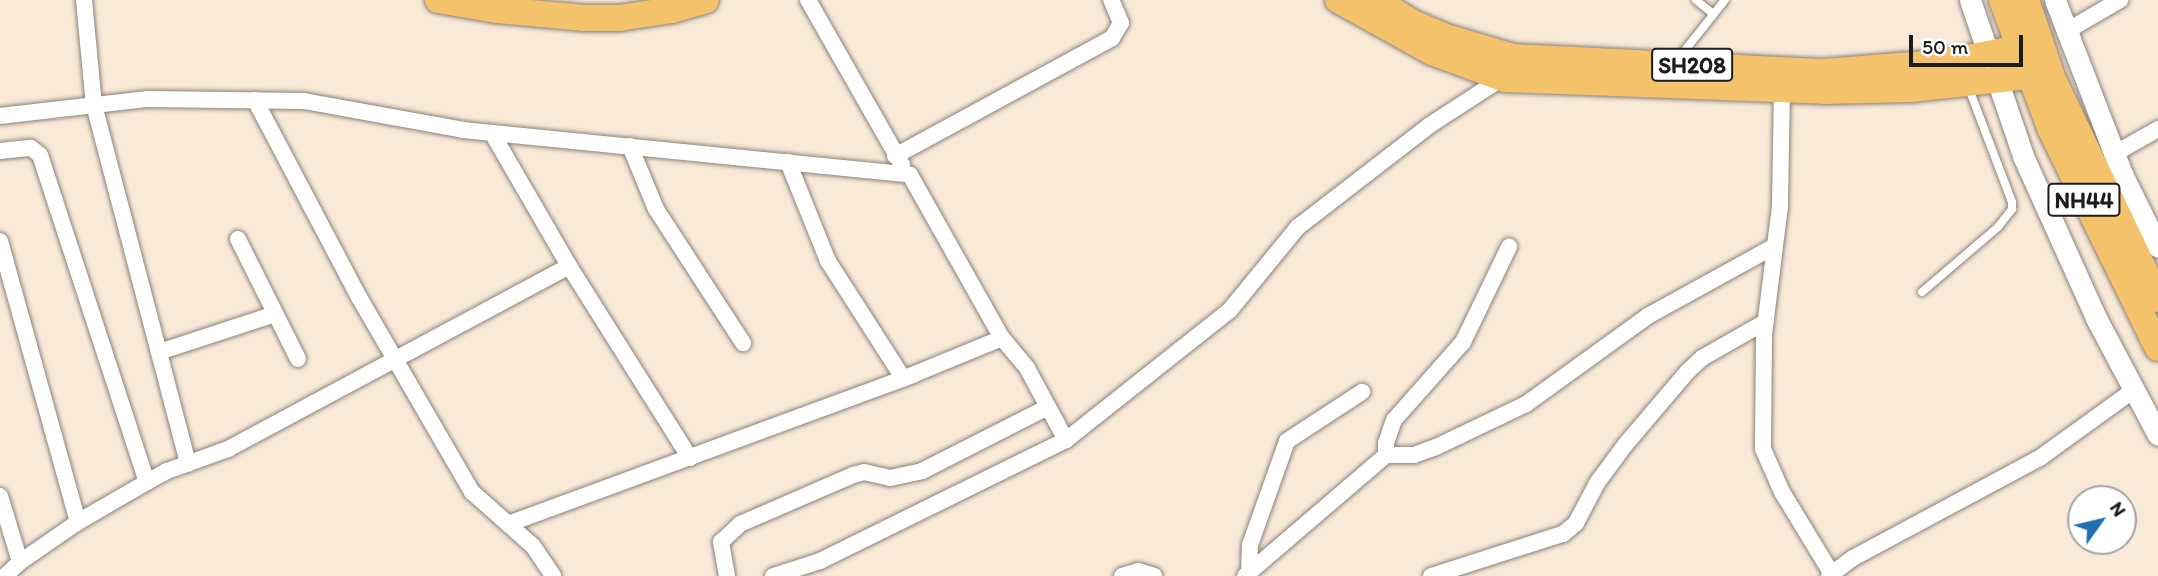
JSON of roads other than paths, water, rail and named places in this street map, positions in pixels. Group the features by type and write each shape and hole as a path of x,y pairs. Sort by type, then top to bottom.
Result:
{"main road":[{"path":"438,0 498,10 585,18 619,18 672,10 706,0"},
{"name":"SH208","path":"1338,0 1432,52 1509,68 1782,89 1911,89 2029,76"},
{"name":"SH208","path":"1376,0 1413,23 1509,68 1674,64 1825,72 1907,66 2019,48"},
{"name":"NH44","path":"2002,0 2029,76 2073,179 2158,348"},
{"name":"NH44","path":"2026,0 2052,76 2158,299"}],"street":[{"path":"84,0 94,105 188,464"},
{"path":"808,0 895,156 910,175 1002,338 1027,368 1066,440"},
{"path":"895,156 1112,38 1121,23 1111,0"},
{"path":"1970,0 1986,54 2023,156 2096,318 2158,435"},
{"path":"2055,0 2065,32 2114,154 2158,247"},
{"path":"2065,32 2120,0"},
{"path":"774,576 820,562 1066,440 1230,310 1298,227 1509,68"},
{"path":"1782,89 1780,206 1765,322 1763,449 1782,492 1831,575 1853,558 2040,457 2134,390"},
{"path":"0,116 148,99 304,101 492,133 910,175"},
{"path":"255,100 394,362 472,492 533,546 552,576"},
{"path":"2114,154 2158,129"},
{"path":"492,133 569,266 690,458"},
{"path":"630,146 656,209 743,344"},
{"path":"0,151 31,148 40,155 147,482"},
{"path":"788,162 828,261 903,378"},
{"path":"238,239 298,359"},
{"path":"0,240 78,522"},
{"path":"1386,456 1386,443 1394,420 1463,342 1510,247"},
{"path":"1247,574 1386,456 1414,454 1436,447 1526,404 1648,316 1773,247"},
{"path":"5,576 20,562 78,522 147,482 228,449 569,266"},
{"path":"159,352 275,314"},
{"path":"1431,576 1563,534 1576,523 1597,483 1625,445 1688,371 1702,358 1765,322"},
{"path":"508,524 903,378 1002,338"},
{"path":"1247,574 1250,545 1287,442 1362,392"},
{"path":"727,576 722,541 740,524 853,475 864,472 890,478 922,471 1048,407"},
{"path":"0,496 20,562"},
{"path":"1122,576 1138,571 1154,576"}],"lane":[{"path":"1696,0 1713,14"},
{"path":"1674,64 1725,0"},
{"path":"1922,292 1998,227 2012,209 2012,202 1967,84"}]}
